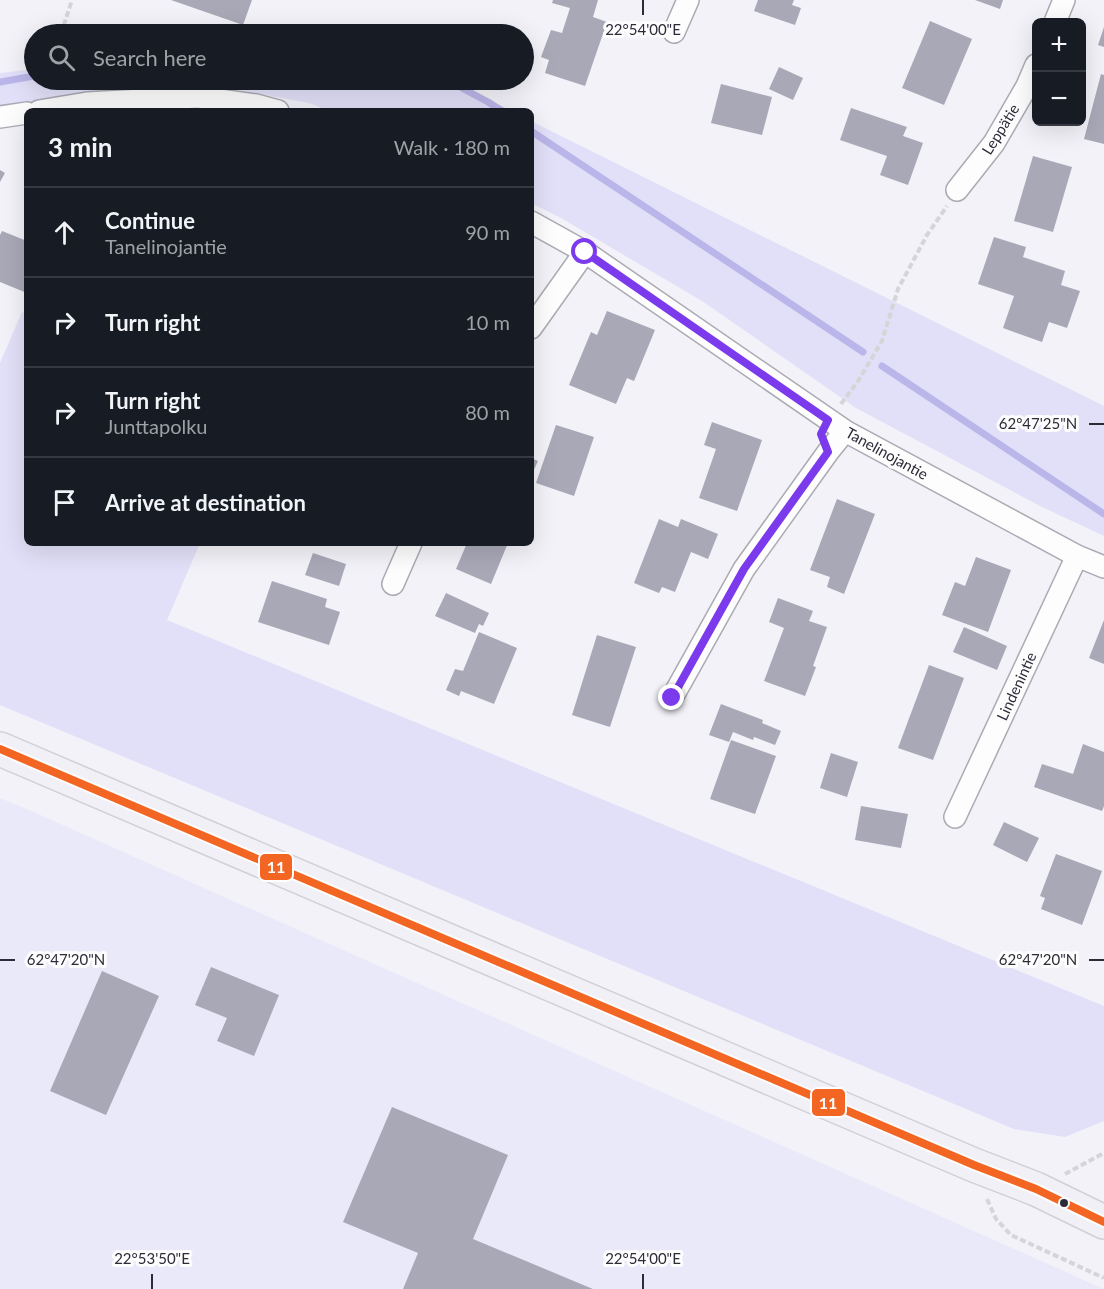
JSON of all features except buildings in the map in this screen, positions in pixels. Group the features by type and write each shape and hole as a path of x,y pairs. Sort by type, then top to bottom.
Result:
{"highway":[{"path":"0,749 974,1165 1036,1189 1104,1222"},
{"path":"1036,1189 1104,1205"}],"street":[{"path":"674,32 688,0"},
{"path":"1057,18 1064,0"},
{"name":"Leppätie","path":"957,190 994,143 1033,72"},
{"path":"57,108 87,103 198,97 267,108"},
{"path":"0,117 24,113"},
{"name":"Tanelinojantie","path":"534,224 585,252 837,426 1077,556 1104,567"},
{"path":"534,324 585,252"},
{"path":"672,698 744,569 828,452 837,426"},
{"path":"393,584 410,546"},
{"name":"Lindenintie","path":"955,817 1077,556"}],"path":[{"path":"64,24 72,0"},
{"path":"837,426 858,381 882,341 898,290 927,235 957,190"},
{"path":"1036,1189 1104,1153"},
{"path":"974,1165 996,1220 1011,1235 1104,1278"}],"shaded area":[{"path":"24,70 24,90 126,90 0,110 0,73"},
{"path":"239,90 469,90 506,108 322,108 309,103"},
{"path":"534,122 1104,406 1104,536 1040,506 856,408 702,301 534,204"},
{"path":"22,312 24,313 24,546 199,546 167,620 1104,1006 1104,1121 1065,1137 1014,1129 0,705 0,363"},
{"path":"0,798 29,810 1104,1289 0,1289"}],"waterway":[{"path":"0,82 24,78"},
{"path":"466,90 497,108"},
{"path":"534,133 863,352"},
{"path":"882,366 1104,514"}],"transit line":[{"name":"11","path":"0,749 974,1165 1036,1189 1104,1222"}],"route":[{"path":"585,252 828,420 821,434 828,452 744,569 672,698"}]}
